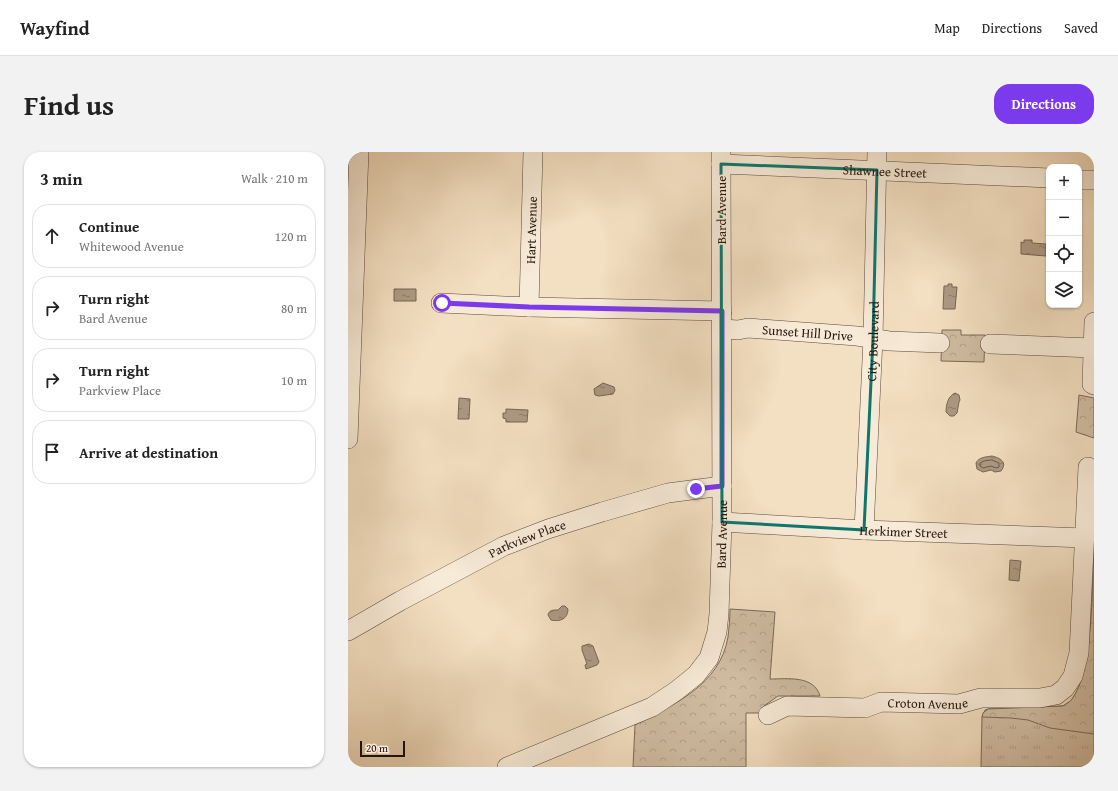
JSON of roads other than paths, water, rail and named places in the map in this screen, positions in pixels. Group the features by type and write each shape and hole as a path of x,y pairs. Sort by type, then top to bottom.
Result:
{"street":[{"path":"348,439 359,152"},
{"name":"Hart Avenue","path":"529,307 533,152"},
{"name":"Shawnee Street","path":"721,158 877,161 1046,178"},
{"name":"Bard Avenue","path":"507,767 652,707 696,675 709,658 719,614 722,522 721,158"},
{"name":"City Boulevard","path":"864,530 873,339 877,161"},
{"path":"1082,180 1094,180"},
{"path":"442,303 529,307 722,311"},
{"path":"1093,384 1094,322"},
{"name":"Sunset Hill Drive","path":"722,329 738,330 748,328 857,336 889,341 940,343"},
{"path":"990,344 1093,348"},
{"path":"1085,538 1088,468"},
{"name":"Parkview Place","path":"348,631 400,600 504,546 602,512 668,493 722,486"},
{"name":"Herkimer Street","path":"722,522 864,530 1085,538"},
{"name":"Croton Avenue","path":"768,715 787,706 865,708 881,702 959,704 981,698 1040,698 1056,695 1064,688 1073,676 1078,652 1085,538"}],"water":[{"path":"1024,240 1032,240 1032,243 1046,244 1046,256 1021,254 1021,242 1024,243"},
{"path":"948,284 952,284 952,287 957,287 955,309 943,309 944,286 948,286"},
{"path":"394,289 416,289 416,301 394,301"},
{"path":"603,383 614,387 615,390 613,394 599,396 595,395 594,389"},
{"path":"955,393 959,395 960,400 957,413 954,416 950,416 946,412 947,404 949,398"},
{"path":"459,398 470,399 469,419 458,419"},
{"path":"506,409 528,410 527,422 506,422 506,419 503,418 503,413 506,413"},
{"path":"992,456 1002,461 1004,465 1001,471 995,472 991,470 983,472 977,469 976,463 979,460"},
{"path":"1010,560 1021,561 1019,581 1009,580"},
{"path":"562,606 565,606 568,609 567,615 563,619 557,621 551,620 548,615 549,612 558,610"},
{"path":"589,644 593,646 599,662 597,665 586,669 585,665 587,664 582,646"}]}
